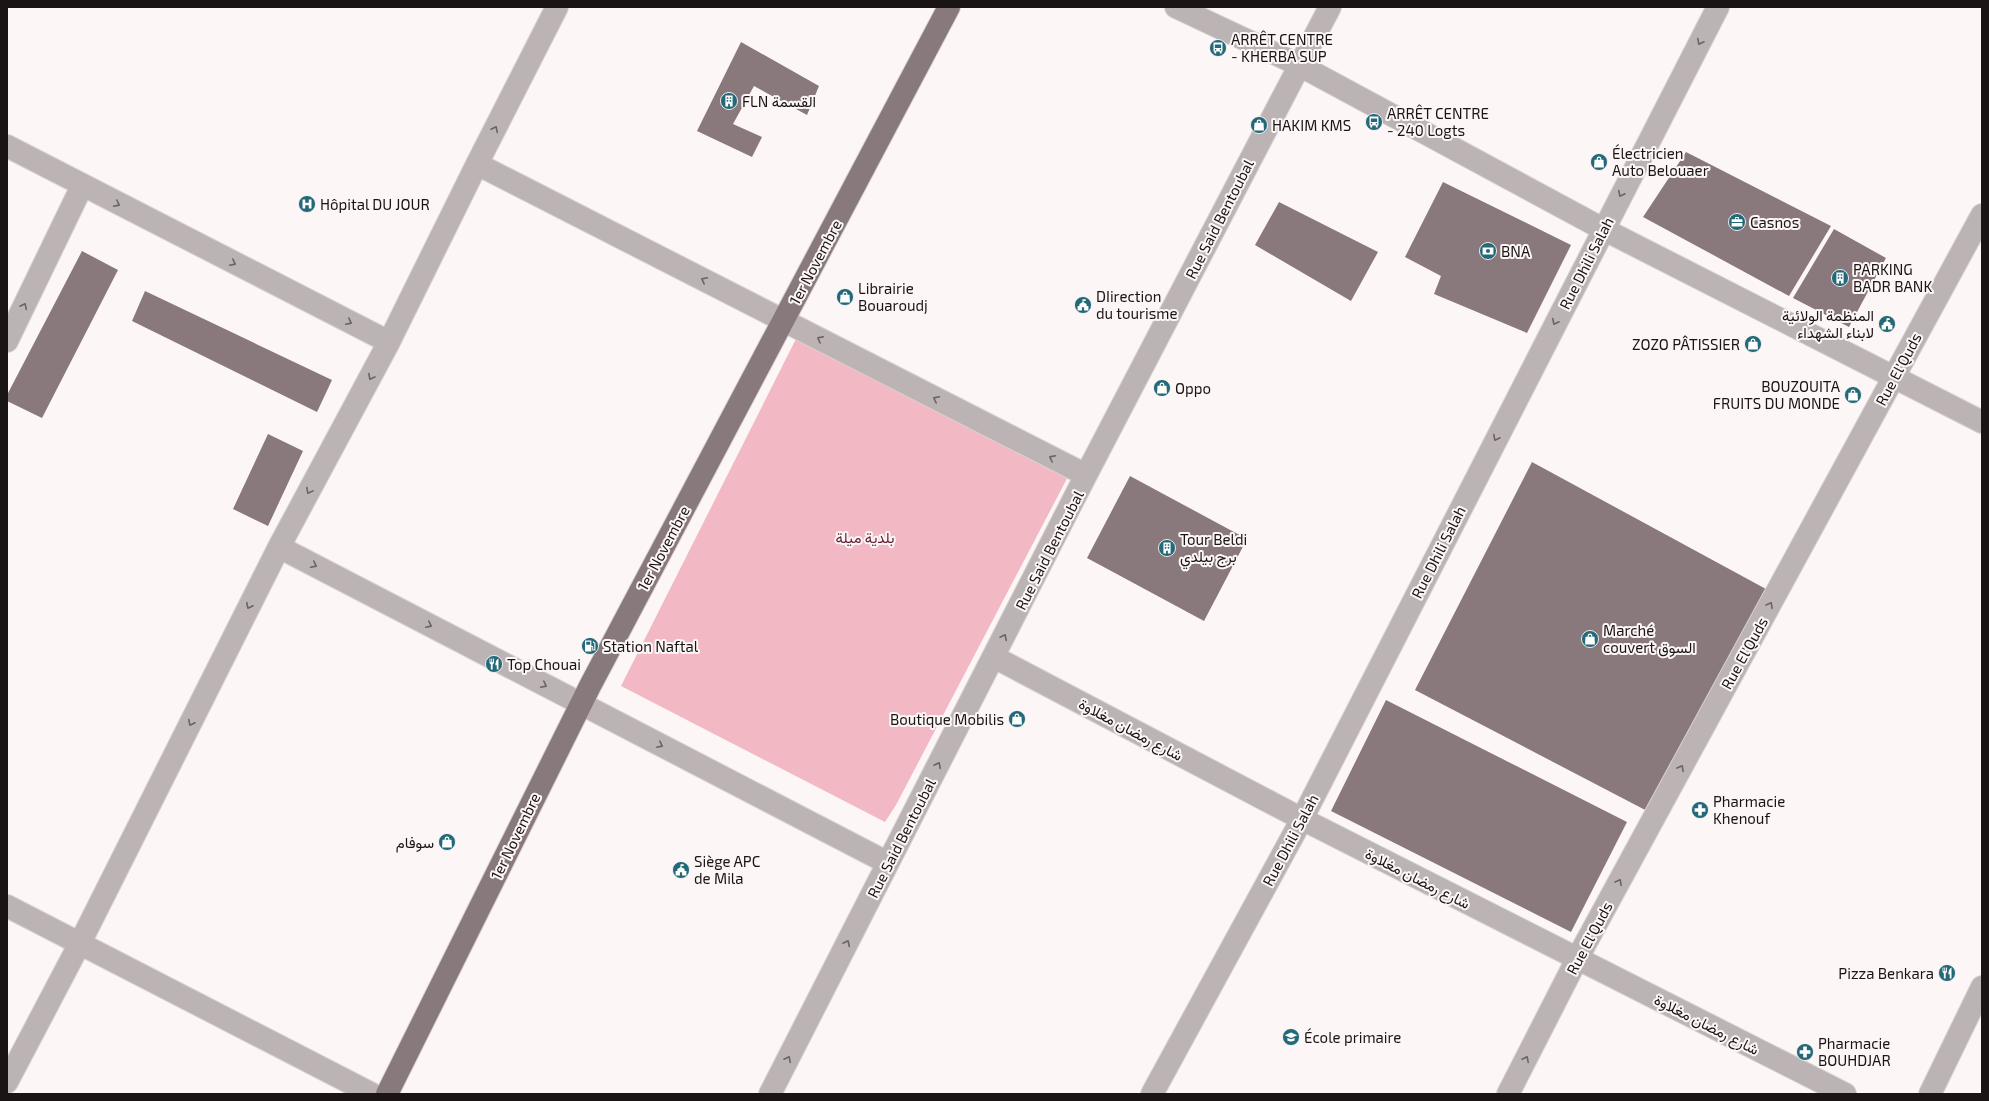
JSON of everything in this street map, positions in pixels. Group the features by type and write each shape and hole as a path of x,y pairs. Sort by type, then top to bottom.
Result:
{"main road":[{"name":"1er Novembre","path":"386,1094 581,704 950,7"}],"street":[{"path":"7,1082 80,943 279,547 389,342 557,7"},
{"path":"1176,7 1299,65 1603,229 1982,422"},
{"name":"Rue Said Bentoubal","path":"770,1094 1086,475 1330,7"},
{"name":"Rue Dhili Salah","path":"1152,1094 1302,819 1718,7"},
{"path":"7,146 82,186 389,342"},
{"path":"477,164 1086,475"},
{"path":"7,341 82,186"},
{"name":"Rue El'Quds","path":"1508,1094 1578,959 1982,215"},
{"path":"279,547 888,863"},
{"name":"شارع رمضان مغلاوة","path":"994,657 1302,819 1845,1094"},
{"path":"7,906 372,1094"},
{"path":"1930,1094 1982,987"}],"green space":[{"name":"بلدية ميلة","path":"801,329 1072,469 896,805 885,822 621,686"}],"building":[{"name":"FLN القسمة","path":"741,42 819,86 807,115 754,86 733,124 762,137 752,157 697,131"},
{"name":"Casnos","path":"1686,152 1831,226 1789,296 1643,217"},
{"name":"BNA","path":"1443,182 1571,245 1527,333 1434,294 1441,276 1405,257"},
{"path":"1279,202 1378,252 1351,301 1255,245"},
{"name":"PARKING BADR BANK","path":"1834,229 1886,258 1849,327 1793,298"},
{"path":"82,251 118,270 42,418 7,401 7,395"},
{"path":"145,291 332,380 317,412 132,321"},
{"path":"268,434 303,451 268,526 233,509"},
{"name":"Marché couvert السوق","path":"1532,462 1766,589 1651,813 1415,690"},
{"name":"Tour Beldi برج بيلدي","path":"1130,476 1247,539 1204,621 1087,558"},
{"path":"1386,700 1627,822 1571,932 1331,811"}],"place":[{"name":"ARRÊT CENTRE - KHERBA SUP","path":"1218,48"},
{"name":"FLN القسمة","path":"729,101"},
{"name":"ARRÊT CENTRE - 240 Logts","path":"1374,122"},
{"name":"HAKIM KMS","path":"1259,125"},
{"name":"Électricien Auto Belouaer","path":"1599,162"},
{"name":"Hôpital DU JOUR","path":"307,204"},
{"name":"Casnos","path":"1737,222"},
{"name":"BNA","path":"1488,251"},
{"name":"PARKING BADR BANK","path":"1840,278"},
{"name":"Librairie Bouaroudj","path":"845,297"},
{"name":"DIirection du tourisme","path":"1083,305"},
{"name":"المنظمة الولائية لابناء الشهداء","path":"1887,324"},
{"name":"ZOZO PÂTISSIER","path":"1753,344"},
{"name":"Oppo","path":"1162,388"},
{"name":"BOUZOUITA FRUITS DU MONDE","path":"1853,395"},
{"name":"Tour Beldi برج بيلدي","path":"1167,548"},
{"name":"Marché couvert السوق","path":"1590,639"},
{"name":"Station Naftal","path":"590,646"},
{"name":"Top Chouai","path":"494,664"},
{"name":"Boutique Mobilis","path":"1017,719"},
{"name":"Pharmacie Khenouf","path":"1700,810"},
{"name":"سوفام","path":"447,842"},
{"name":"Siège APC de Mila","path":"681,870"},
{"name":"Pizza Benkara","path":"1947,973"},
{"name":"École primaire","path":"1291,1037"},
{"name":"Pharmacie BOUHDJAR","path":"1805,1052"}]}
